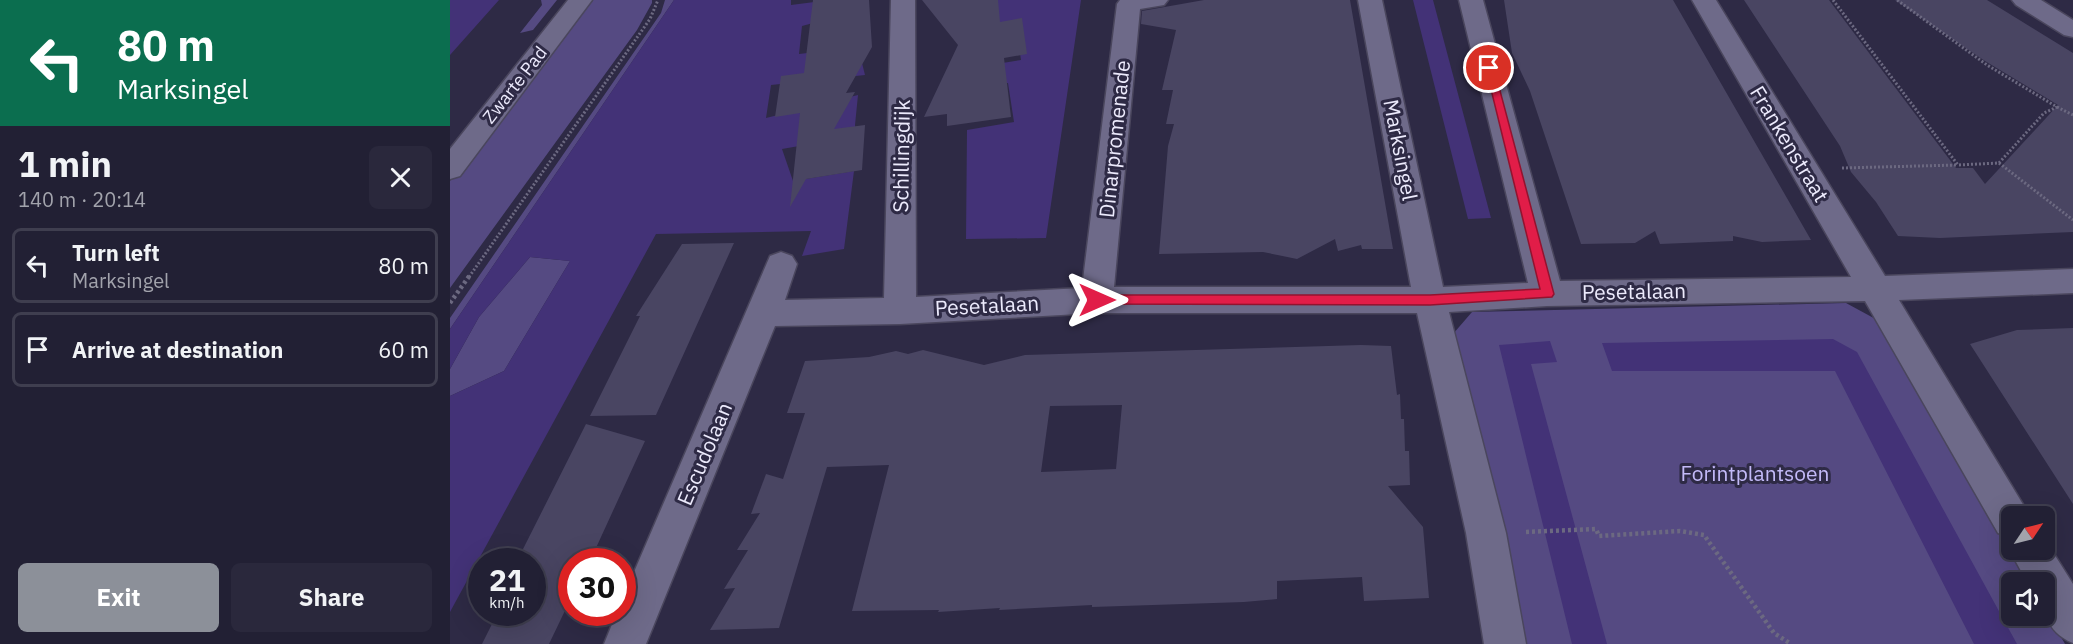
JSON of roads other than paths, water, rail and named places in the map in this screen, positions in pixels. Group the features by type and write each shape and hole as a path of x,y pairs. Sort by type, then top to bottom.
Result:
{"street":[{"name":"Zwarte Pad","path":"450,169 580,0"},
{"name":"Schillingdijk","path":"900,311 903,0"},
{"name":"Dinarpromenade","path":"1097,300 1129,4 1156,0"},
{"name":"Marksingel","path":"1370,0 1430,300"},
{"path":"1471,0 1547,294"},
{"name":"Frankenstraat","path":"1704,0 1805,169 1872,289"},
{"path":"2024,0 2073,30"},
{"name":"Escudolaan","path":"625,644 764,313 781,264"},
{"name":"Pesetalaan","path":"764,313 900,311 1097,300 1430,300 1547,294 1872,289 2073,281"},
{"path":"1872,289 2004,506"},
{"path":"1430,300 1486,533 1505,644"},
{"path":"2036,560 2073,622"}],"park label":[{"name":"Forintplantsoen","path":"1755,474"}]}
